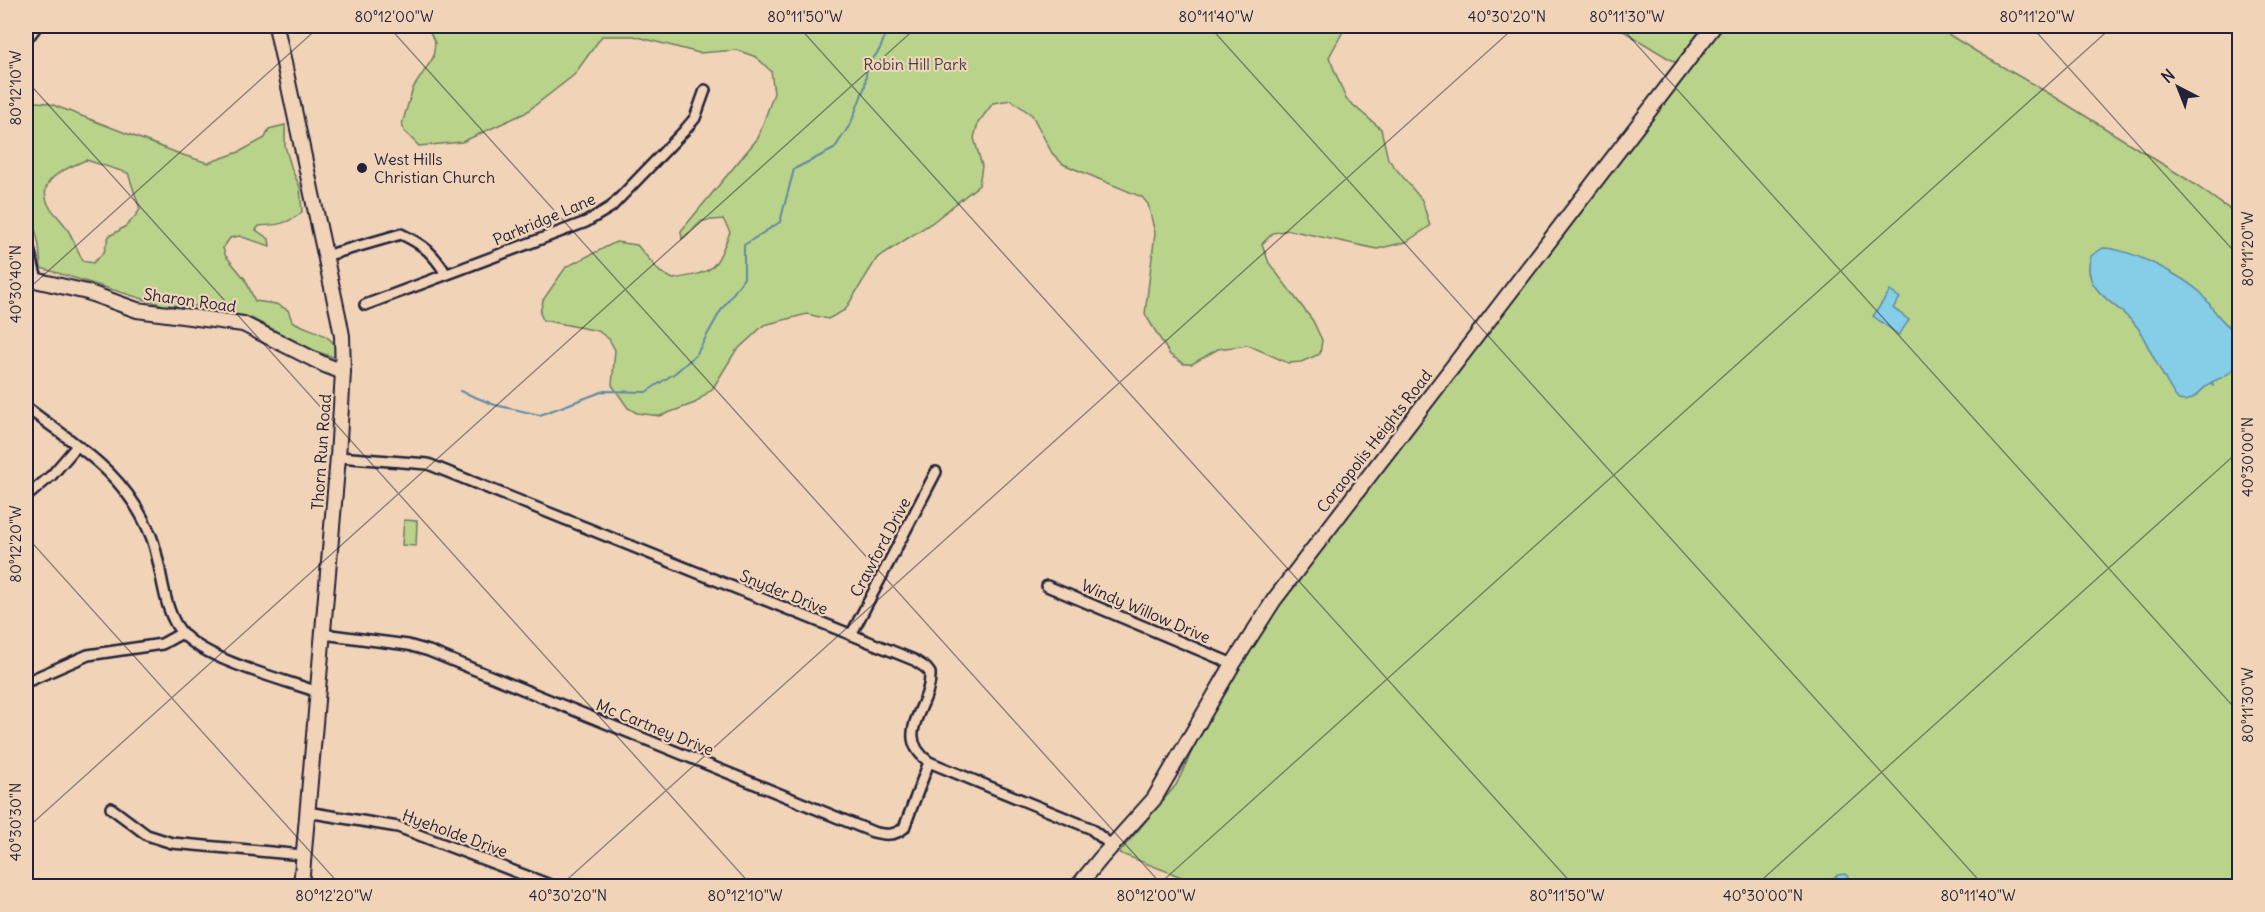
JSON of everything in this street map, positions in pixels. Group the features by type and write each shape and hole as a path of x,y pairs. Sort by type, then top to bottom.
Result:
{"street":[{"path":"30,35 37,26"},
{"name":"Thorn Run Road","path":"276,26 342,336 343,372 338,457 300,886"},
{"name":"Coraopolis Heights Road","path":"1078,886 1154,799 1233,664 1274,600 1714,26"},
{"name":"Parkridge Lane","path":"365,305 586,222 611,207 695,118 705,90"},
{"path":"325,256 401,234 433,254 446,274"},
{"path":"26,237 31,279"},
{"name":"Sharon Road","path":"31,279 87,292 137,310 243,324 343,372"},
{"path":"26,407 101,463 117,479 138,508 152,538 168,605 182,633 212,654 318,692"},
{"path":"26,497 57,470 77,446"},
{"name":"Snyder Drive","path":"338,457 428,464 914,660 930,673 929,688 912,737 916,750 929,762"},
{"name":"Crawford Drive","path":"851,635 936,472"},
{"name":"Windy Willow Drive","path":"1047,586 1233,664"},
{"path":"26,682 88,655 162,644 182,633"},
{"name":"Mc Cartney Drive","path":"323,634 408,645 429,651 873,832 890,835 904,828 929,762"},
{"path":"929,762 1078,823 1095,831 1112,846"},
{"path":"111,808 147,834 172,843 303,855"},
{"name":"Hyeholde Drive","path":"307,812 398,827 553,886"}],"green space":[{"name":"Robin Hill Park","path":"422,26 1346,26 1329,57 1346,99 1381,129 1388,159 1422,200 1430,226 1406,242 1377,249 1289,230 1273,233 1262,244 1269,263 1313,321 1322,340 1320,354 1301,362 1288,363 1248,345 1218,349 1192,364 1184,364 1170,355 1145,314 1155,233 1148,204 1142,197 1063,164 1052,153 1032,115 1011,100 993,103 978,123 974,138 982,166 979,185 933,222 877,258 845,310 828,319 807,314 764,325 735,352 713,388 695,403 660,416 637,413 628,408 612,385 615,350 609,339 598,331 543,320 540,313 543,300 566,267 616,242 637,245 660,272 673,279 697,274 711,268 720,255 730,232 723,219 702,221 682,239 681,231 758,138 774,93 771,71 756,57 737,50 699,53 634,36 602,36 574,75 525,113 462,142 419,146 404,131 402,124 413,88 433,58 435,43 429,30"},
{"path":"1615,26 1705,26 1676,63"},
{"path":"1722,26 1935,26 2188,180 2239,216 2239,886 1205,886 1119,853 1176,785 1203,728 1238,668 1286,594 1396,454"},
{"path":"26,101 48,103 208,163 239,152 265,138 269,129 285,125 285,146 300,187 302,212 282,223 259,226 256,230 269,239 270,246 239,236 230,238 223,248 225,255 245,279 255,301 276,304 288,310 292,321 332,341 337,353 333,357 315,351 249,317 197,306 163,305 41,268 39,245 26,191","holes":["86,160 128,173 140,209 127,225 109,236 104,252 93,263 83,261 64,224 48,204 45,195 46,187 56,175"]},
{"path":"404,520 417,521 416,546 402,545"}],"water":[{"path":"2103,248 2127,253 2155,264 2182,279 2202,294 2221,319 2239,335 2239,359 2234,369 2210,383 2189,400 2179,400 2138,328 2096,288 2091,279 2089,268 2091,256"},
{"path":"1890,291 1900,298 1893,308 1909,320 1899,335 1873,316"},
{"path":"1845,874 1848,877 1847,886 1821,886 1838,875"}],"waterway":[{"path":"460,391 495,405 540,415 604,391 646,392 675,373 696,355 720,312 744,278 744,245 780,222 794,169 834,149 851,123 865,86 867,64 881,47 886,26"},
{"path":"2212,382 2213,386"},
{"path":"1849,886 1875,883 1891,886"}],"place":[{"name":"West Hills Christian Church","path":"362,168"}]}
